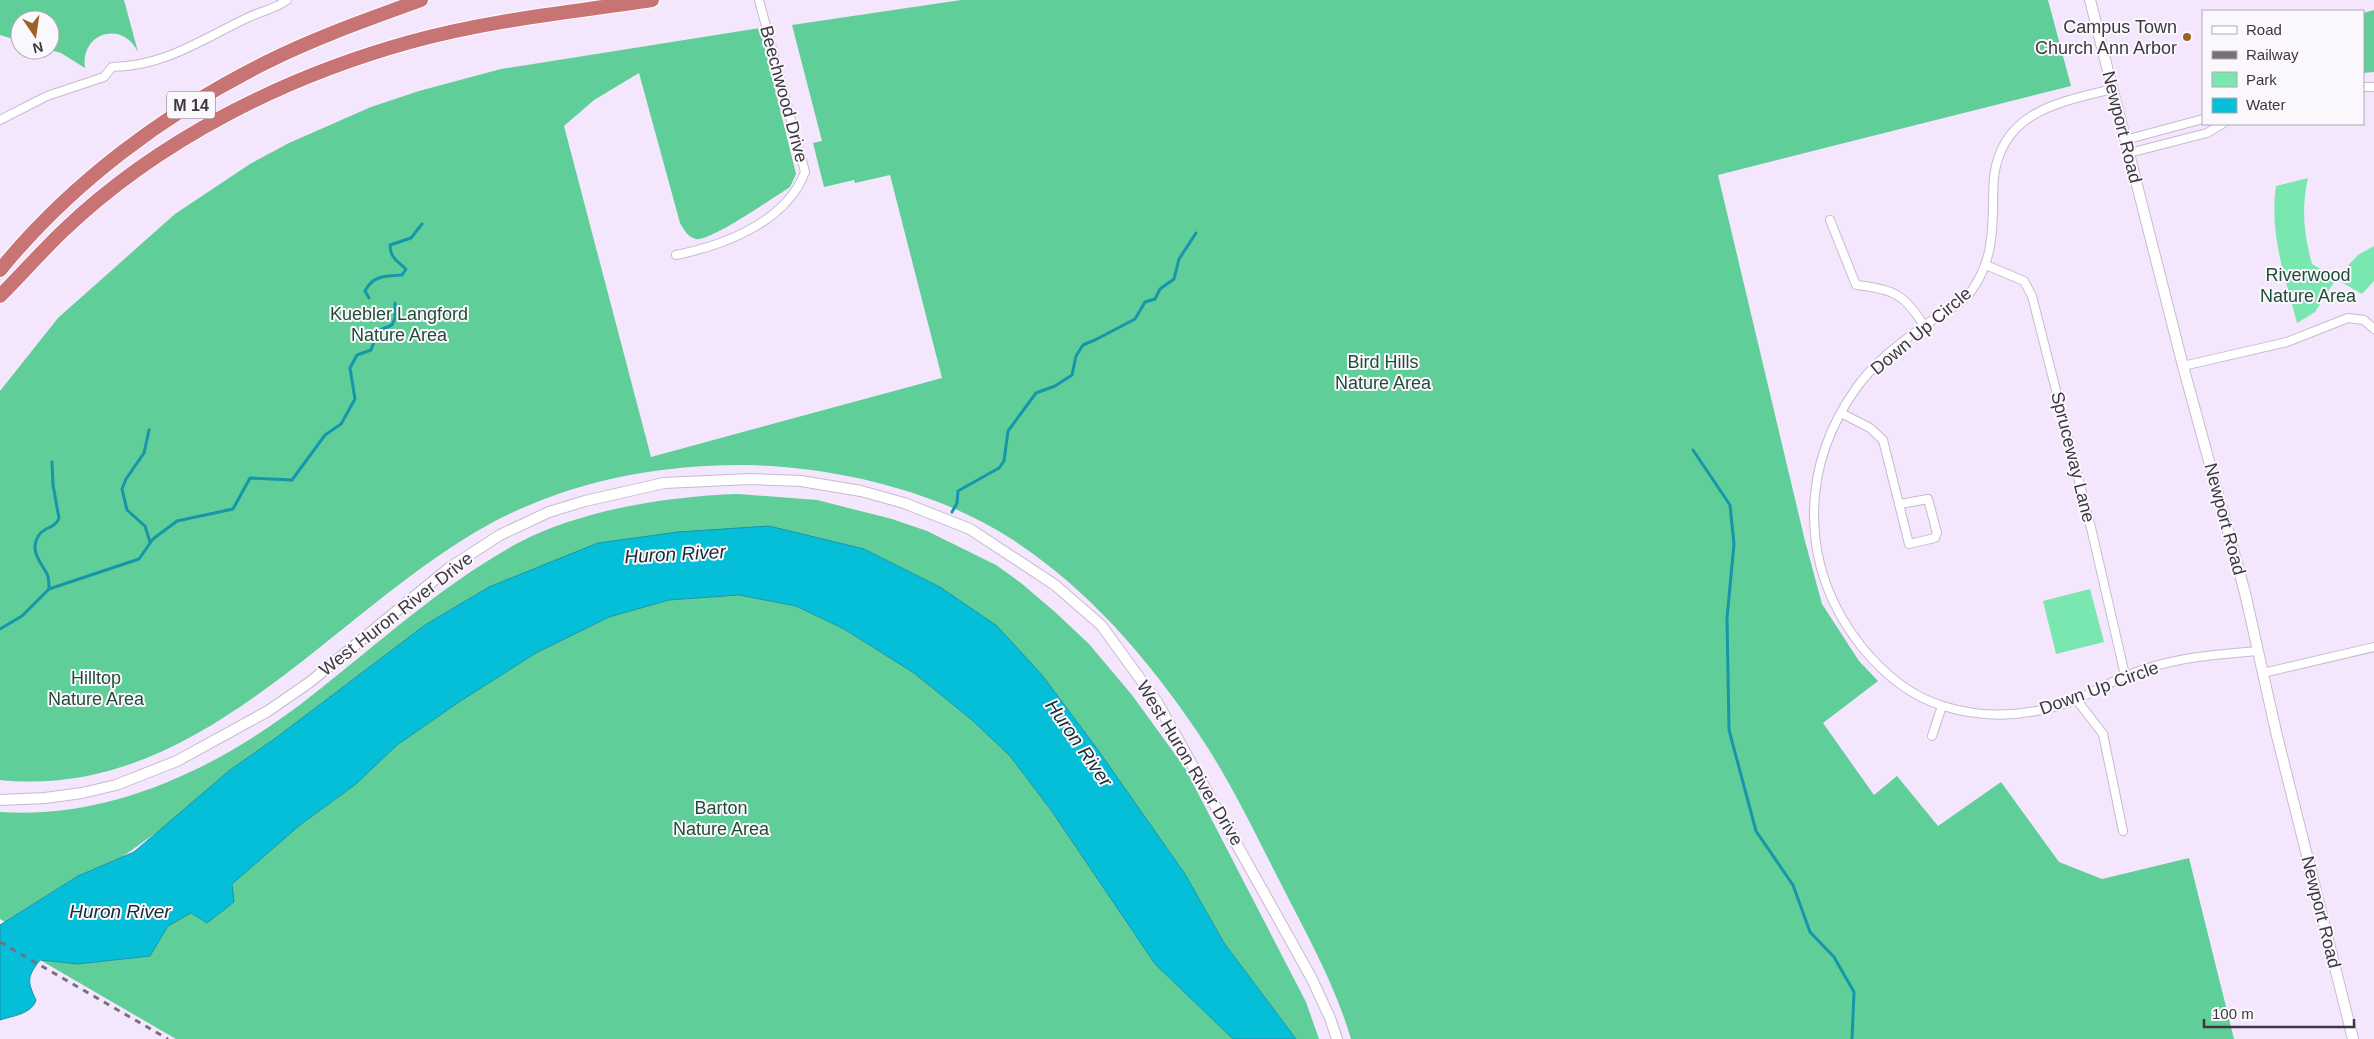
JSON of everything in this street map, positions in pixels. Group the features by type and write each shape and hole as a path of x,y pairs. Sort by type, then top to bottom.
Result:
{"highway":[{"name":"M 14","path":"0,270 36,230 85,183 144,137 198,101 266,62 323,36 421,0"},
{"name":"M 14","path":"0,296 64,231 120,183 209,125 266,93 330,68 411,41 508,21 652,0"}],"street":[{"path":"0,120 47,96 104,77 112,67 136,66 172,55 287,0"},
{"name":"Beechwood Drive","path":"676,255 736,237 781,208 799,188 804,172 803,160 759,0"},
{"name":"Newport Road","path":"2090,0 2184,366 2245,593 2257,650 2353,1039"},
{"name":"Down Up Circle","path":"2113,89 2057,103 2034,113 2013,131 2000,154 1994,176 1992,241 1986,265 1973,290 1877,364 1858,385 1841,413 1823,454 1816,485 1813,521 1819,560 1829,595 1850,631 1873,661 1902,686 1942,706 1984,714 2008,716 2033,713 2076,699 2125,675 2149,667 2214,654 2257,650"},
{"path":"2126,140 2202,119"},
{"path":"2129,153 2207,133 2220,125"},
{"path":"1830,220 1856,285 1882,288 1898,295 1912,306 1924,326"},
{"name":"Spruceway Lane","path":"1986,265 2012,274 2024,281 2032,296 2092,532 2125,675"},
{"path":"2184,366 2287,342 2348,318 2364,320 2374,329"},
{"path":"1841,413 1870,428 1882,440 1909,544 1935,538 1937,533 1928,499 1900,504"},
{"name":"West Huron River Drive","path":"0,800 45,798 82,793 116,785 177,761 275,706 310,682 449,568 500,535 549,512 585,501 664,483 693,480 801,481 861,491 904,503 970,529 1055,585 1101,625 1162,710 1311,977 1330,1018 1337,1039"},
{"path":"2263,673 2374,647"},
{"path":"2076,699 2102,734 2123,831"},
{"path":"1932,736 1942,706"}],"green space":[{"path":"0,0 124,0 138,52 131,42 123,36 104,34 89,46 85,56 85,68 60,53 60,10 10,10 10,38 0,35"},
{"name":"Bird Hills Nature Area","path":"961,0 2048,0 2071,86 1718,175 1805,541 1822,604 1859,661 1878,681 1823,723 1874,795 1897,776 1938,826 2001,782 2059,862 2102,879 2189,858 2234,1039 1351,1039 1336,996 1317,955 1228,782 1177,703 1157,676 1113,625 1064,578 1038,557 981,521 917,494 883,484 814,470 746,465 681,468 617,478 555,495 495,521 436,558 263,691 203,730 140,760 73,778 0,780 0,391 58,318 175,214 250,164 289,143 371,107 419,91 501,69 760,28 796,174 790,187 714,234 696,239 688,235 680,223 639,73 594,100 564,126 651,457 942,378 890,175 855,183 854,180 824,187 813,143 822,141 792,25"},
{"path":"2374,10 2374,72 2364,73 2364,13"},
{"name":"Riverwood Nature Area","path":"2308,178 2304,221 2312,264 2336,278 2358,255 2374,246 2374,281 2362,294 2336,279 2315,312 2297,323 2279,255 2274,203 2276,186"},
{"path":"738,494 817,500 892,519 927,531 996,565 1055,612 1089,644 1132,695 1185,768 1306,1002 1319,1039 1296,1039 1224,943 1185,874 1098,750 1042,675 940,587 864,549 769,526 489,587 425,625 277,737 230,770 171,822 122,857 78,876 5,922 0,919 0,812 43,812 85,807 127,797 207,764 281,719 464,576 518,543 542,532 569,522 625,507 683,498"},
{"path":"2090,589 2104,642 2056,654 2043,601"},
{"name":"Barton Nature Area","path":"739,595 796,606 844,629 914,673 972,720 1010,756 1051,810 1155,964 1233,1039 176,1039 40,960 78,964 150,956 168,926 191,913 207,923 234,902 231,884 300,825 356,784 397,745 459,702 536,653 609,617 669,600"}],"water":[{"name":"Huron River","path":"769,526 864,549 940,587 997,626 1042,675 1098,750 1185,874 1224,943 1296,1039 1233,1039 1155,964 1051,810 1010,756 972,720 914,673 844,629 796,606 739,595 669,600 609,617 536,653 459,702 397,745 356,784 300,825 232,884 234,902 207,923 191,913 168,926 150,956 78,964 40,960 30,979 31,988 36,1000 34,1005 21,1014 0,1020 0,925 78,876 134,852 230,770 277,737 425,625 489,587 598,543 678,532"}],"waterway":[{"path":"369,298 365,291 372,282 380,277 402,275 406,269 393,256 390,245 411,238 422,224"},
{"path":"952,512 957,503 958,491 999,468 1004,461 1008,431 1036,393 1055,386 1072,375 1076,356 1083,345 1135,319 1145,302 1155,299 1160,289 1174,279 1179,259 1196,233"},
{"path":"0,629 22,616 49,589 139,559 153,539 177,521 233,509 250,478 292,480 325,435 341,424 355,399 350,368 357,355 371,350 378,331 392,325 395,318 395,303"},
{"path":"149,430 144,453 126,479 122,489 127,510 145,526 150,542"},
{"path":"1693,450 1730,505 1734,544 1727,618 1729,730 1756,831 1793,885 1810,932 1834,957 1854,992 1852,1039"},
{"path":"49,589 48,576 35,551 35,546 41,532 55,524 59,518 53,485 52,462"}],"railway":[{"path":"0,942 168,1039"}],"place":[{"name":"Campus Town Church Ann Arbor","path":"2187,37"}],"park label":[{"name":"Kuebler Langford Nature Area","path":"399,324"},
{"name":"Hilltop Nature Area","path":"96,688"}]}
